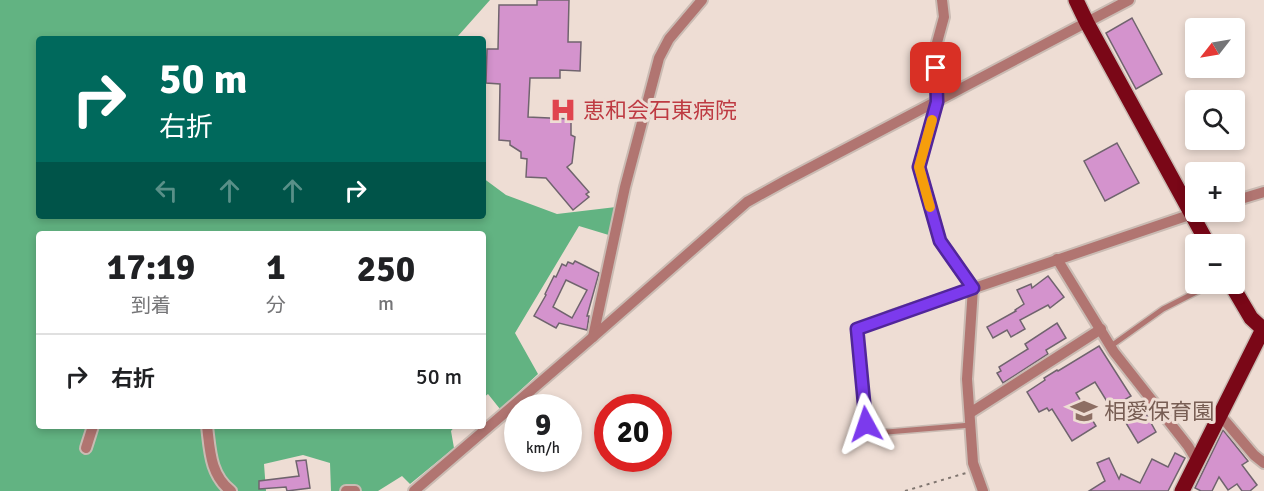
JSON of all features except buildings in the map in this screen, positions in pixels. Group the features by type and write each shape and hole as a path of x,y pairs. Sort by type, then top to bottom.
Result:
{"main road":[{"path":"1076,0 1185,197"},
{"path":"1182,491 1263,328 1251,318 1237,294"}],"street":[{"path":"593,338 625,187 659,58 669,39 702,0"},
{"path":"942,0 944,17 935,50 937,102 919,167 940,241 973,288 967,379 973,463 983,491"},
{"path":"414,491 747,202 1129,0"},
{"path":"1245,198 1264,192"},
{"path":"889,317 1185,216"},
{"path":"1057,259 1111,346 1197,461"},
{"path":"970,413 1101,329"},
{"path":"1220,416 1254,455 1264,463"},
{"path":"86,448 92,429"},
{"path":"207,429 215,472 231,491"},
{"path":"346,491 355,491"}],"lane":[{"path":"1111,346 1163,309 1192,294"},
{"path":"889,317 857,329 866,424 875,433 971,424"}],"path":[{"path":"905,491 976,470"}],"green space":[{"path":"0,0 490,0 458,36 36,36 36,219 486,219 486,180 506,195 557,214 616,207 612,236 579,226 515,333 538,374 516,394 504,394 504,405 500,409 488,394 486,396 486,231 36,231 36,429 453,429 454,448 410,484 402,476 378,491 331,491 330,463 303,455 264,464 266,491 0,491"}],"slow traffic":[{"path":"930,207 919,167 932,120"}],"place":[{"name":"恵和会石東病院","path":"563,110"},
{"name":"相愛保育園","path":"1084,411"}],"route":[{"path":"866,424 857,329 973,288 940,241 919,167 937,102 936,68"}]}
